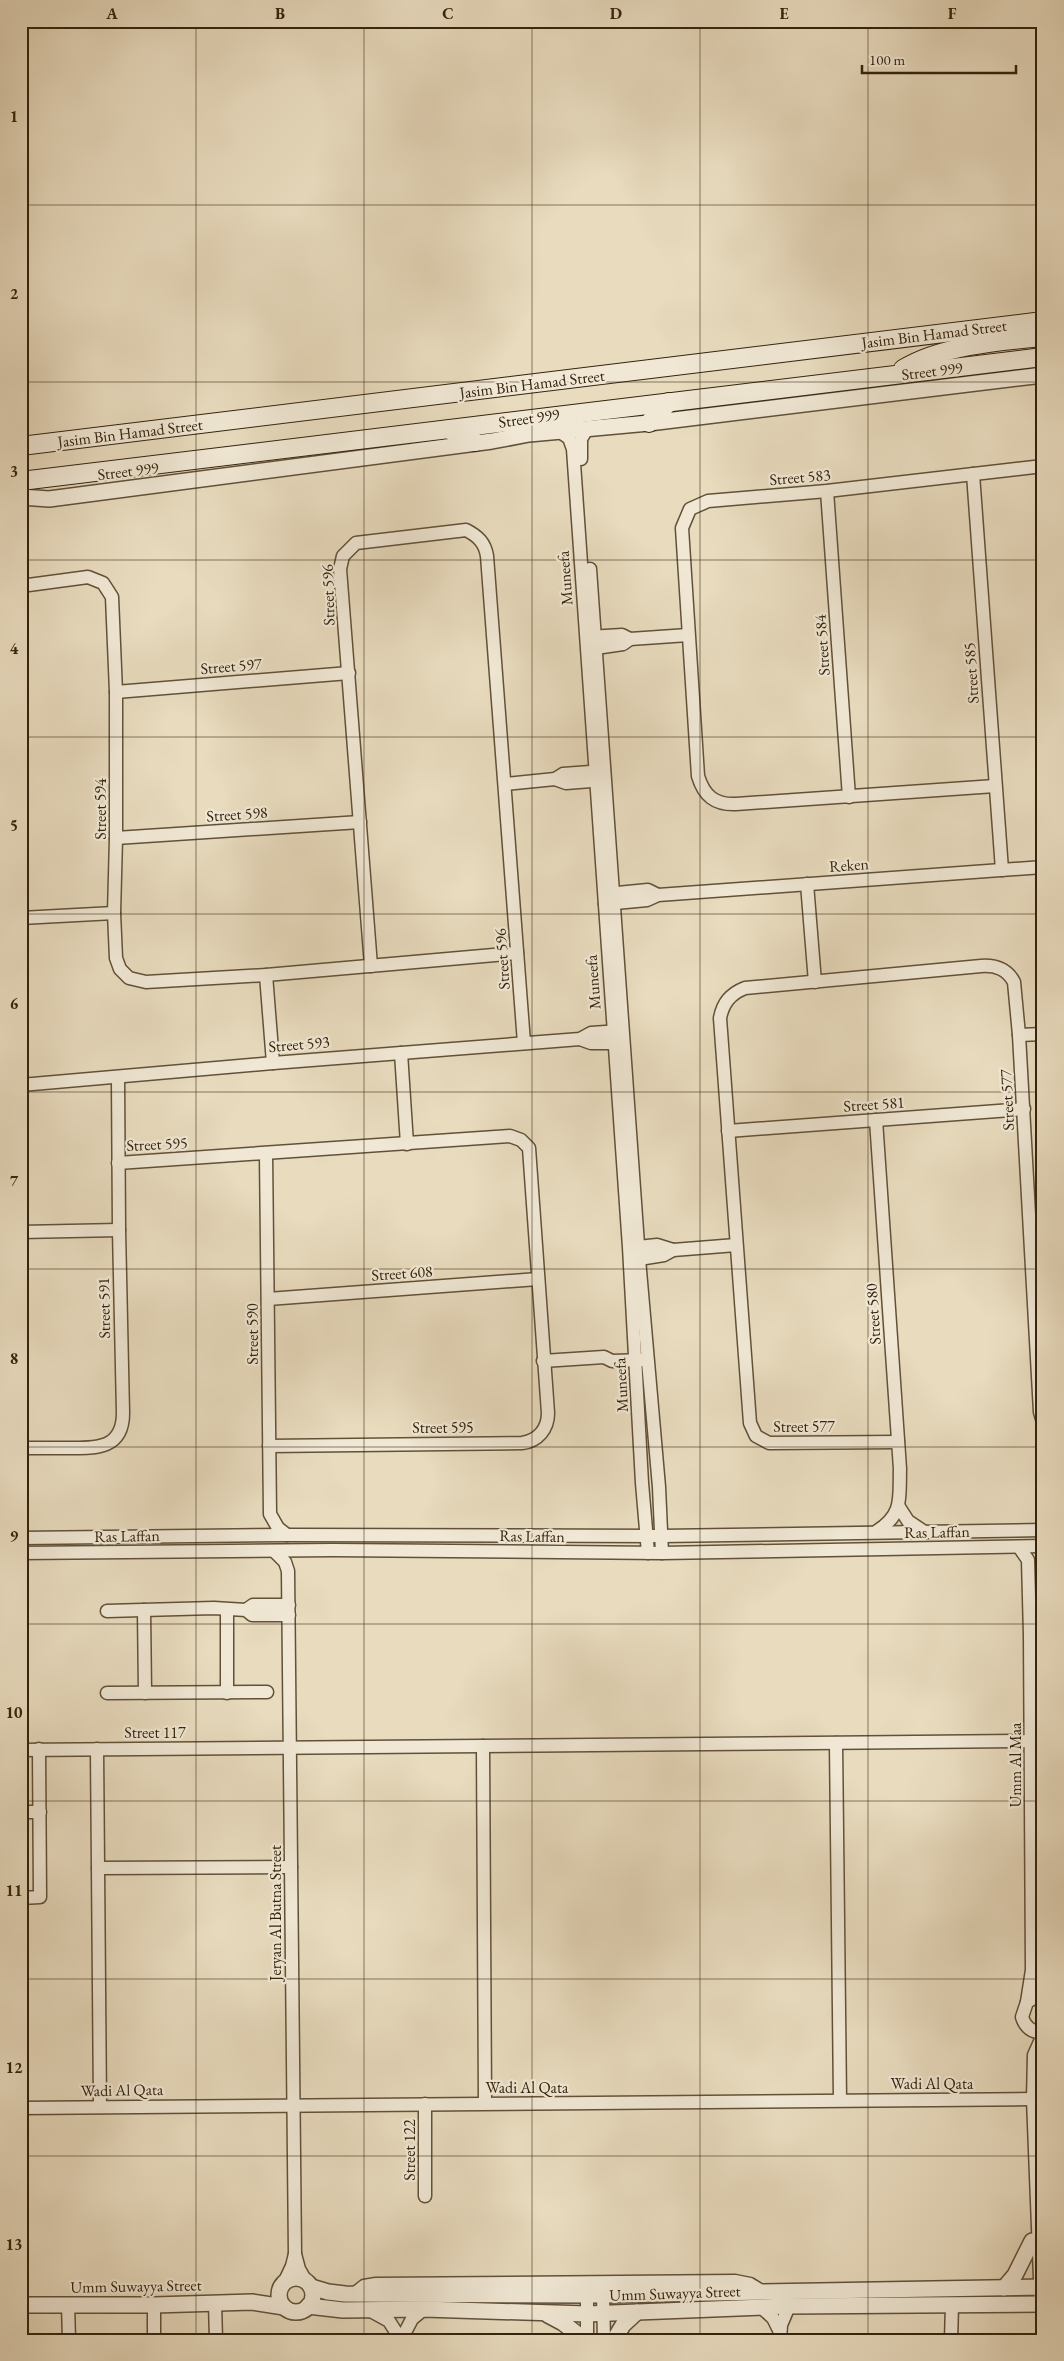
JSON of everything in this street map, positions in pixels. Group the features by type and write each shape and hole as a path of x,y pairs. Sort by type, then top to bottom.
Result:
{"main road":[{"name":"Jasim Bin Hamad Street","path":"21,446 1043,321"},
{"path":"894,375 912,364 934,356 974,346 1043,337"},
{"path":"21,481 1043,357"},
{"path":"649,423 669,402"},
{"path":"450,429 460,438 475,442"}],"street":[{"name":"Street 999","path":"21,497 58,497 559,431 649,423 1043,375"},
{"name":"Muneefa","path":"587,428 580,443 591,643 655,1536"},
{"name":"Muneefa","path":"559,431 569,438 573,449 591,643"},
{"name":"Street 583","path":"995,786 729,804 708,797 698,776 682,528 690,509 708,501 828,491 1043,466"},
{"name":"Street 585","path":"973,474 1002,870"},
{"name":"Street 584","path":"828,491 850,797"},
{"name":"Street 596","path":"371,966 340,569 343,556 356,543 460,529 473,533 483,543 487,556 524,1043"},
{"name":"Street 594","path":"21,586 88,577 103,584 108,590 113,606 116,692 114,913 117,964 124,974 134,981 146,982 266,975 517,953"},
{"path":"591,643 623,644 630,639 688,635"},
{"name":"Street 597","path":"116,692 349,673"},
{"path":"505,784 555,779 563,782 600,776"},
{"name":"Street 598","path":"116,838 360,822"},
{"name":"Reken","path":"609,899 647,900 658,895 1043,867"},
{"path":"807,884 815,982"},
{"path":"21,918 114,913"},
{"name":"Street 577","path":"898,1442 769,1443 756,1436 750,1423 747,1408 720,1018 725,1002 730,996 745,988 981,966 997,967 1010,975 1014,982 1019,1035 1039,1294 1040,1412 1043,1422"},
{"path":"266,975 272,1063"},
{"path":"1019,1035 1043,1034"},
{"name":"Muneefa","path":"618,1037 639,1253 641,1356"},
{"name":"Street 593","path":"21,1085 524,1043 580,1039 591,1043 618,1037"},
{"path":"402,1053 407,1144"},
{"name":"Street 591","path":"21,1448 101,1447 114,1440 122,1428 118,1230 118,1078"},
{"name":"Street 581","path":"728,1131 1024,1109"},
{"name":"Street 580","path":"876,1120 898,1442 899,1507"},
{"name":"Street 595","path":"118,1163 510,1136 526,1144 531,1160 547,1424 542,1434 527,1442 269,1446"},
{"name":"Street 590","path":"266,1154 270,1514"},
{"path":"21,1232 118,1230"},
{"path":"639,1253 664,1255 673,1250 736,1245"},
{"name":"Street 608","path":"268,1299 538,1279"},
{"path":"543,1361 604,1357 612,1361 641,1356"},
{"path":"877,1531 889,1523 899,1507 908,1521 923,1531"},
{"path":"270,1514 278,1528 288,1535"},
{"path":"249,1535 262,1528 270,1514"},
{"name":"Ras Laffan","path":"21,1538 249,1535 655,1536 877,1531 1043,1530"},
{"path":"333,1535 333,1550"},
{"path":"648,1553 655,1536"},
{"path":"655,1536 662,1553"},
{"path":"1019,1547 1028,1560 1043,1546"},
{"name":"Ras Laffan","path":"21,1553 333,1550 662,1553 1043,1546"},
{"path":"274,1551 285,1562 288,1571"},
{"path":"288,1571 301,1551"},
{"name":"Umm Al Maa","path":"1027,2027 1022,2017 1022,2011 1027,2002 1032,1970 1032,1741 1037,1635 1028,1560"},
{"name":"Jeryan Al Butna Street","path":"288,1571 295,2254 299,2269 309,2285"},
{"path":"107,1611 214,1608 246,1610 253,1604 289,1610"},
{"path":"144,1610 145,1693"},
{"path":"227,1610 227,1693"},
{"path":"108,1693 267,1692"},
{"name":"Street 117","path":"21,1750 1032,1741"},
{"path":"836,1743 840,2100"},
{"path":"483,1746 485,2103"},
{"path":"21,1898 40,1897 40,1749"},
{"path":"97,1749 100,2107"},
{"path":"21,1812 40,1812"},
{"path":"98,1868 291,1867"},
{"name":"Umm Al Maa","path":"1032,1970 1037,1986 1043,1995"},
{"path":"1027,2002 1043,1995"},
{"path":"1027,2027 1032,2031 1043,2034 1034,2055"},
{"path":"1027,2027 1034,2055 1033,2099 1036,2207 1033,2222 1038,2249 1039,2304"},
{"name":"Wadi Al Qata","path":"21,2108 293,2104 1033,2099"},
{"name":"Street 122","path":"425,2104 425,2196"},
{"path":"1004,2288 1038,2249"},
{"name":"Jeryan Al Butna Street","path":"282,2285 292,2266 295,2254"},
{"path":"298,2278 309,2285 312,2297 308,2306 294,2312 284,2307 279,2298 282,2285 298,2278"},
{"path":"354,2294 364,2286 376,2284 735,2281 750,2284 763,2292"},
{"name":"Umm Suwayya Street","path":"252,2302 267,2296 282,2285"},
{"name":"Umm Suwayya Street","path":"309,2285 328,2292 354,2294 586,2295 1039,2287"},
{"path":"586,2295 586,2340"},
{"path":"604,2295 604,2340"},
{"name":"Umm Suwayya Street","path":"21,2305 154,2305 252,2302 284,2307"},
{"path":"215,2303 216,2340"},
{"name":"Umm Suwayya Street","path":"308,2306 343,2310 424,2309 604,2314 789,2306 1039,2304"},
{"path":"68,2305 69,2340"},
{"path":"154,2305 154,2340"},
{"path":"780,2336 789,2306"},
{"path":"948,2306 947,2328 950,2337"},
{"path":"762,2308 773,2318 780,2336"},
{"path":"401,2340 412,2319 424,2309"},
{"path":"369,2310 389,2321 401,2340"},
{"path":"614,2340 623,2325 637,2312"},
{"path":"545,2313 564,2323 586,2340"}]}
